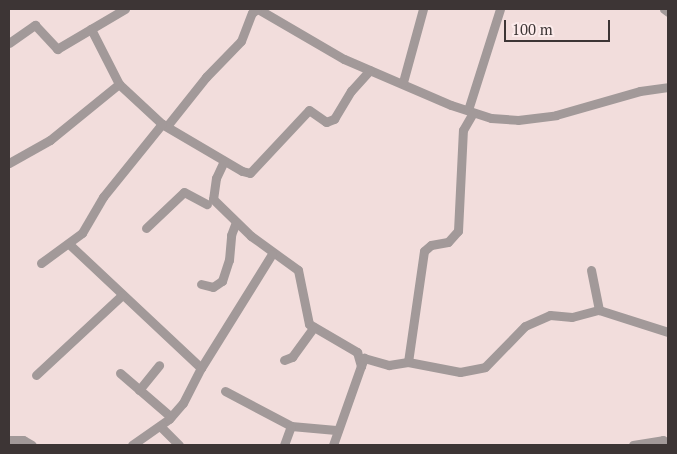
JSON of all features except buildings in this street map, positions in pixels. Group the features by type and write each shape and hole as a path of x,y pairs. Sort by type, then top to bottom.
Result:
{"street":[{"path":"9,44 35,25 58,49 125,9"},
{"path":"41,263 82,233 103,197 206,77 241,41 252,13 258,9 306,39 370,70 403,82 471,112 505,120 533,119 640,91 668,88"},
{"path":"403,82 423,9"},
{"path":"408,362 424,250 431,245 448,242 458,231 463,130 471,112 500,9"},
{"path":"91,29 120,84 165,125 246,173 253,172 310,110 326,122 334,119 351,91 370,70"},
{"path":"9,163 50,140 120,84"},
{"path":"224,161 213,188 213,199 272,254 298,270 306,317 314,327 357,352 361,366"},
{"path":"146,228 184,192 207,204"},
{"path":"201,284 213,287 222,280 229,260 231,235 236,222"},
{"path":"69,244 201,368"},
{"path":"132,445 160,426 183,404 201,368 272,254"},
{"path":"591,270 599,310"},
{"path":"36,376 122,295"},
{"path":"333,445 336,430 349,406 364,358 394,366 408,362 460,372 485,367 525,326 538,319 599,310 668,332"},
{"path":"284,360 292,357 314,327"},
{"path":"139,390 160,365"},
{"path":"120,373 171,417"},
{"path":"225,391 291,426 336,430"},
{"path":"160,426 179,445"},
{"path":"284,445 291,426"},
{"path":"9,440 23,440 32,445"},
{"path":"633,445 663,440 663,445"}]}
